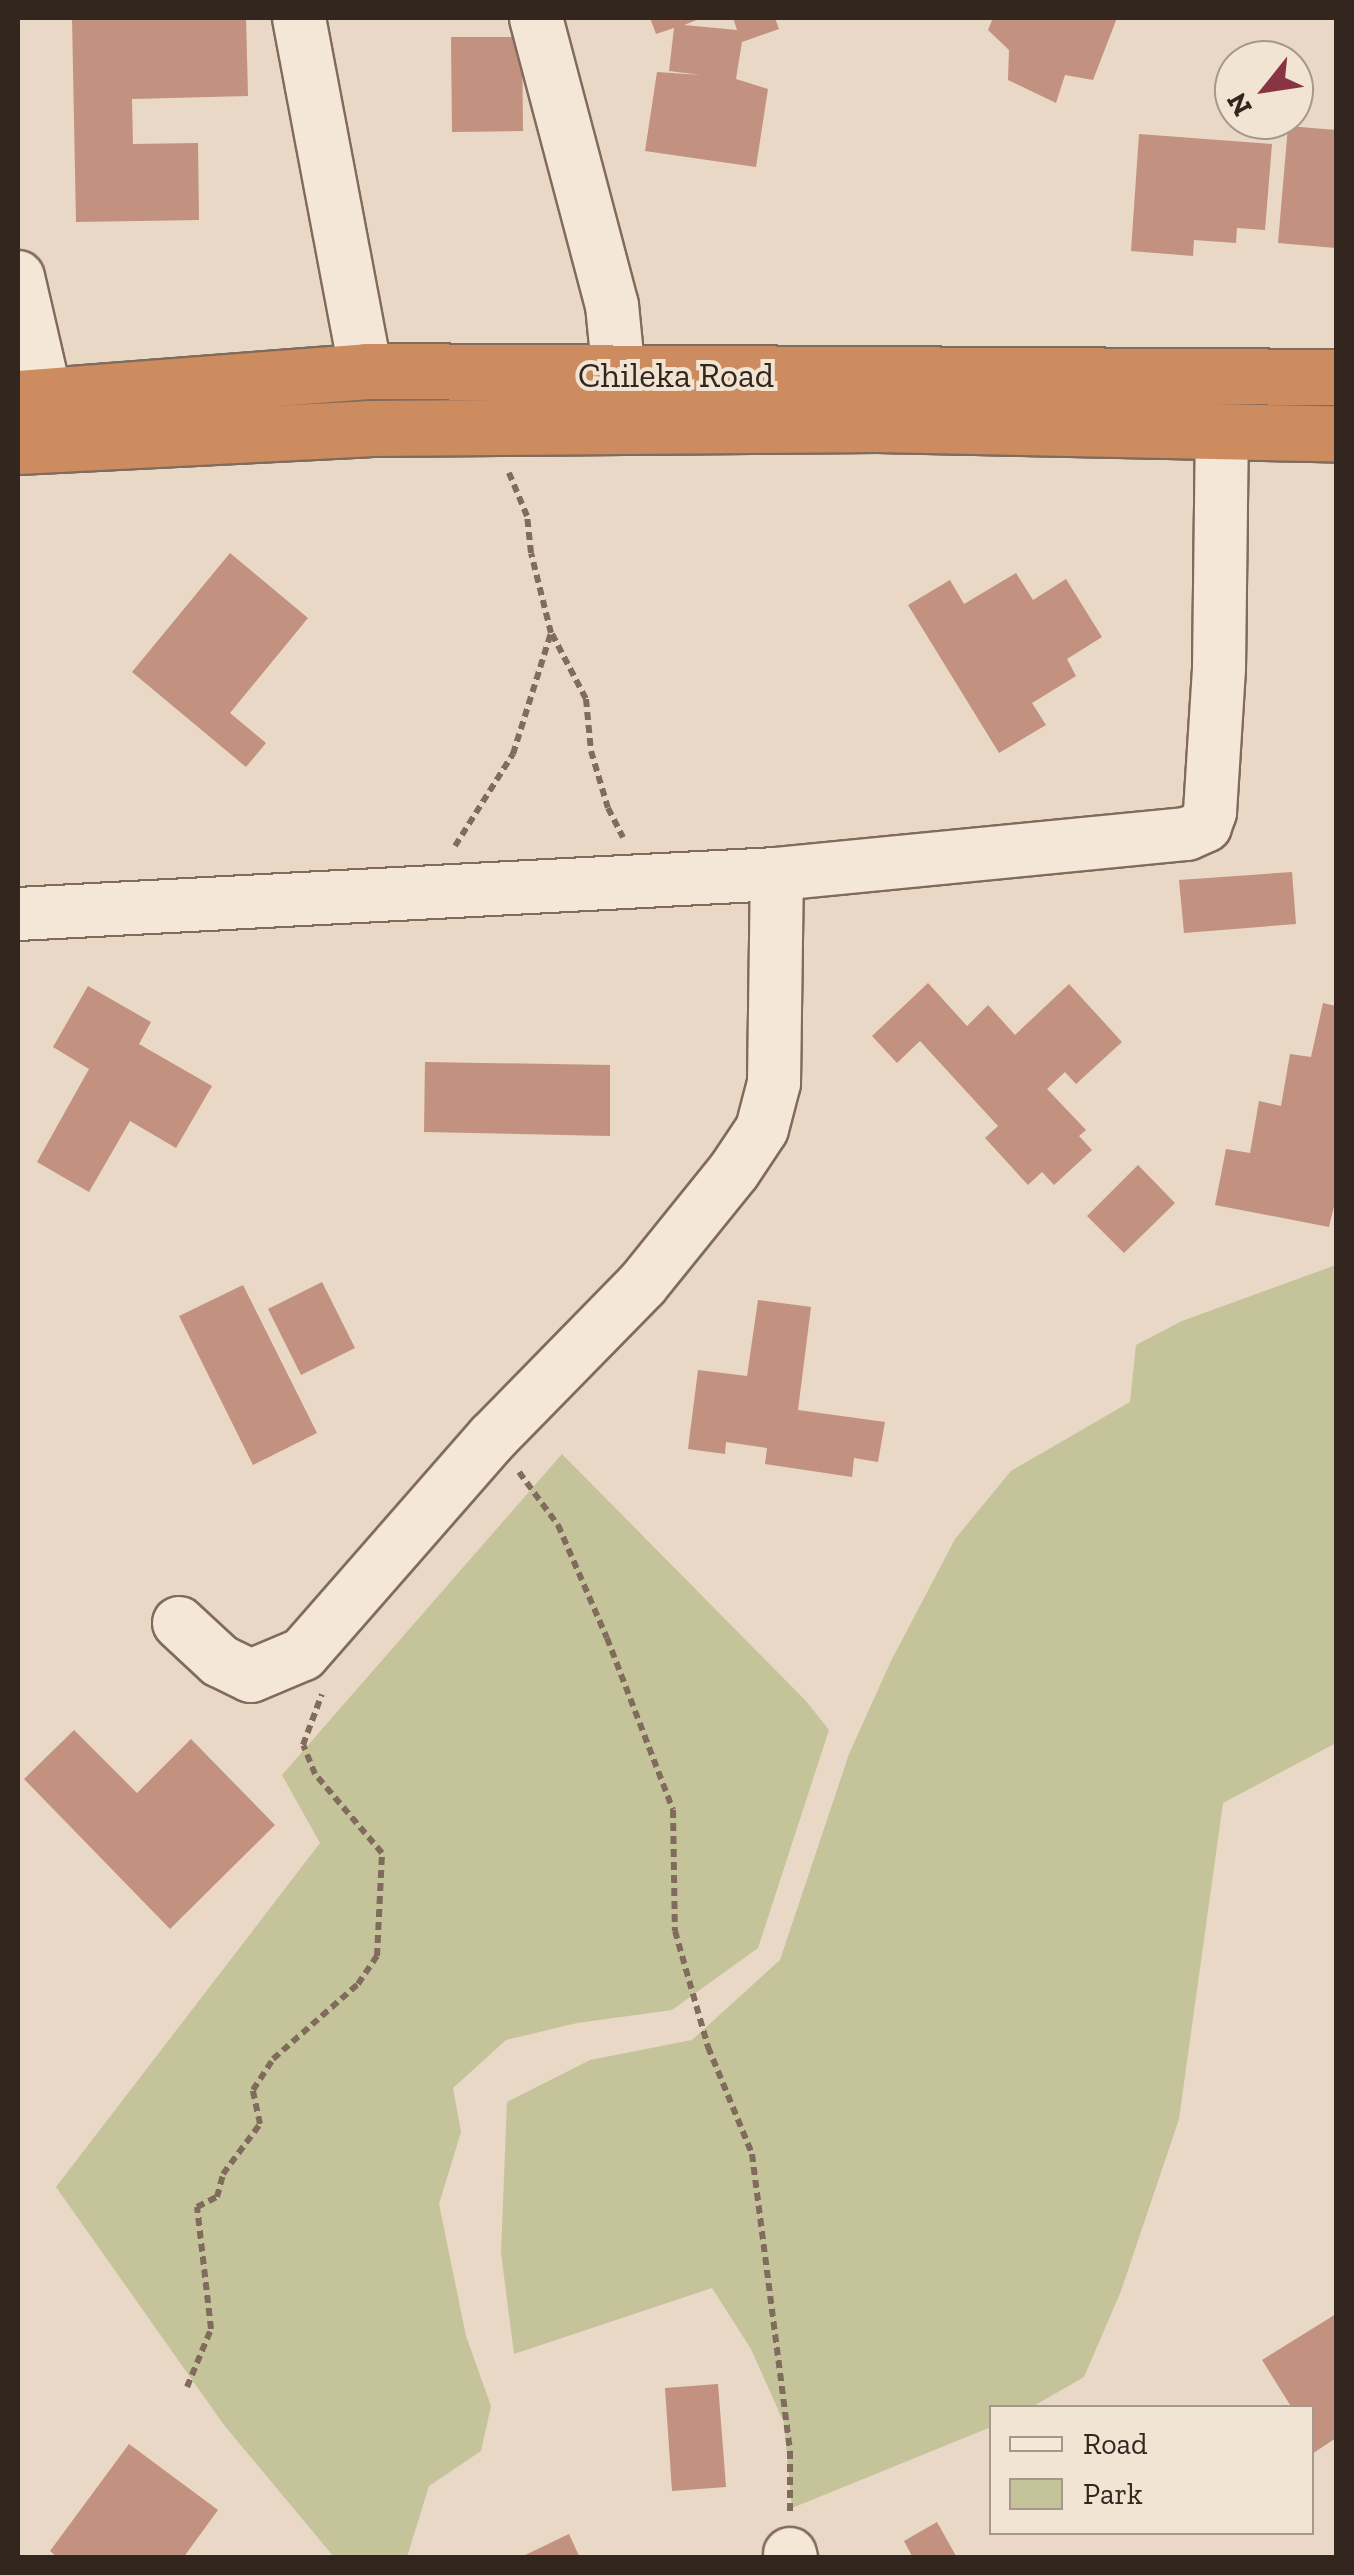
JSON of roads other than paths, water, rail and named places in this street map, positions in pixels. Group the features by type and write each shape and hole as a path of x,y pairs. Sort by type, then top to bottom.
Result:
{"highway":[{"name":"Chileka Road","path":"31,396 366,371 619,376 1336,377"},
{"name":"Chileka Road","path":"18,446 369,428 877,424 1336,434"}],"street":[{"path":"299,18 366,371"},
{"path":"536,18 612,305 619,376"},
{"path":"18,277 31,396"},
{"path":"18,914 777,874 1187,834 1205,826 1210,812 1219,668 1222,434"},
{"path":"180,1623 220,1661 251,1676 303,1654 493,1437 642,1285 762,1129 774,1083 777,874"}]}
